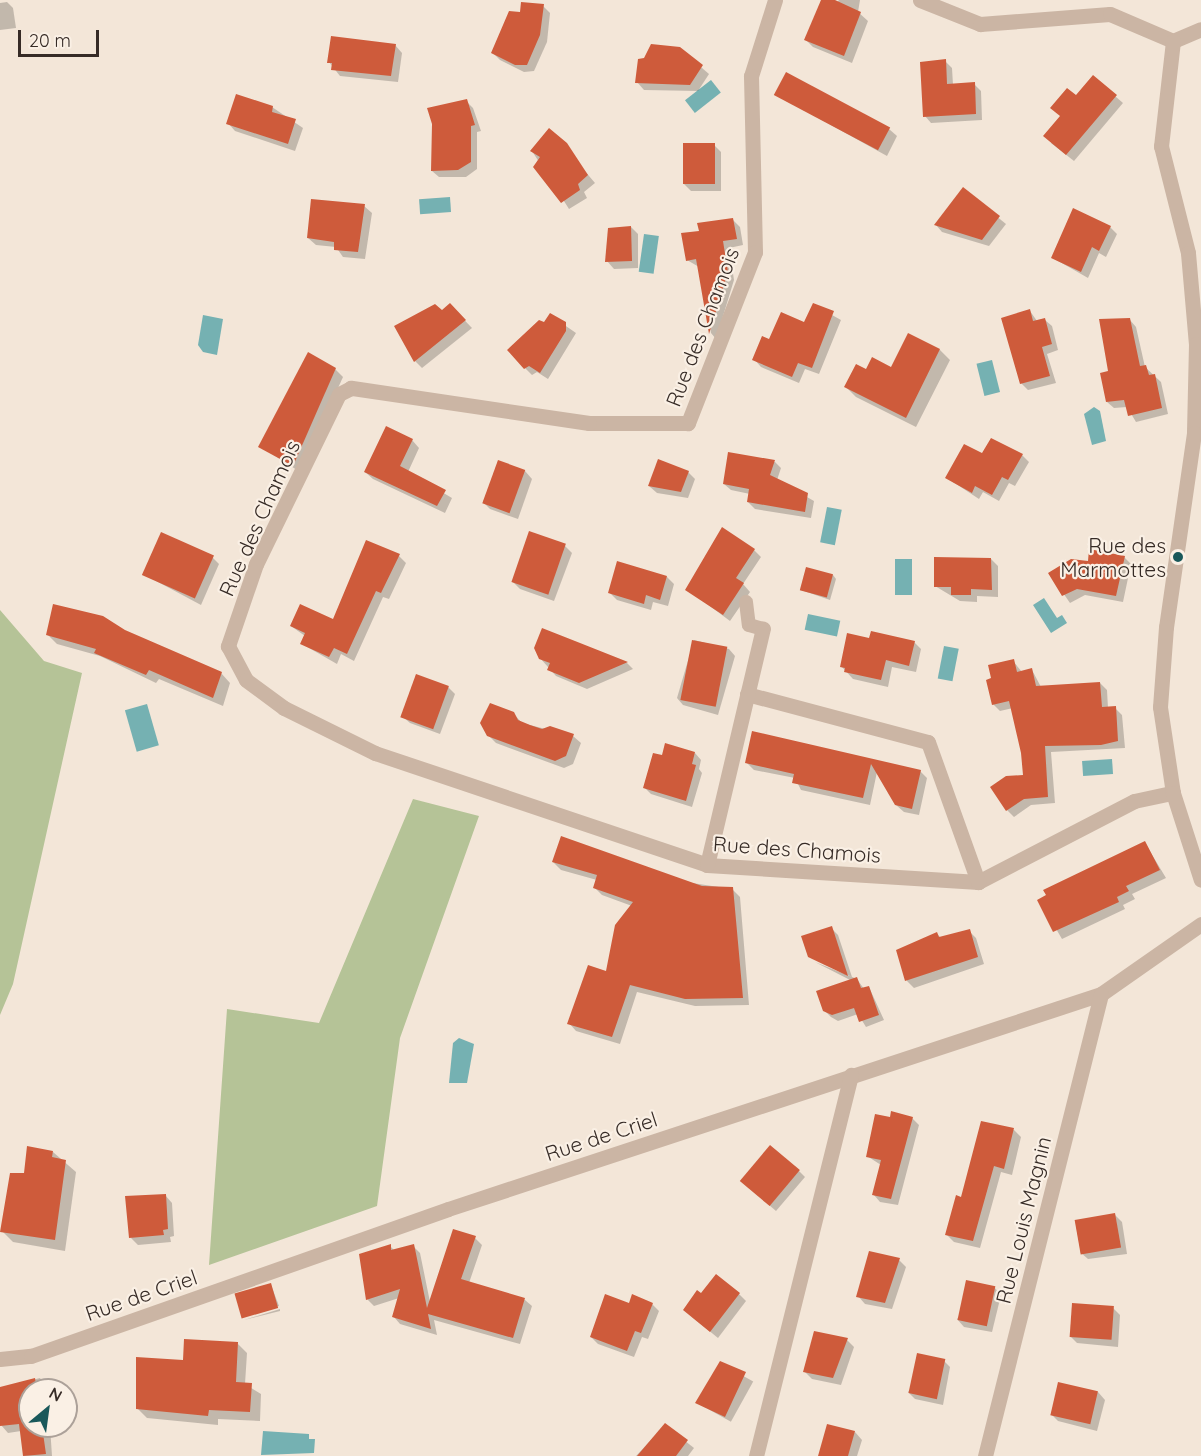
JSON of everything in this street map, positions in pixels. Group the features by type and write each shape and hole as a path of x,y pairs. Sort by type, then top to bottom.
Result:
{"street":[{"name":"Rue des Chamois","path":"775,0 751,76 755,252 688,423 589,423 351,388 339,394 256,564 228,646 246,680 275,701 375,753 707,865 978,882"},
{"path":"920,0 980,24 1110,14 1173,41 1201,29"},
{"path":"1173,41 1161,146 1188,253 1196,344 1197,434 1166,627 1160,707 1173,793 1201,880"},
{"path":"707,865 764,628"},
{"path":"747,694 928,742 978,882 1134,801 1173,793"},
{"name":"Rue de Criel","path":"0,1359 31,1356 448,1209 1101,994 1201,924"},
{"name":"Rue Louis Magnin","path":"985,1456 1101,994"},
{"path":"756,1456 851,1076"}],"lane":[{"path":"746,602 749,625 764,628"}],"green space":[{"path":"0,610 44,661 82,673 13,984 0,1015"},
{"path":"413,799 479,816 400,1038 377,1206 209,1265 227,1009 319,1023"}],"water":[{"path":"711,80 721,93 695,113 685,100"},
{"path":"450,197 451,212 420,214 419,199"},
{"path":"644,234 659,236 654,274 639,272"},
{"path":"203,315 223,319 217,355 203,352 198,345"},
{"path":"992,360 1000,392 984,396 976,364"},
{"path":"1094,407 1100,411 1106,441 1092,445 1084,414"},
{"path":"827,507 842,510 835,545 820,542"},
{"path":"895,559 912,559 912,595 895,595"},
{"path":"1044,598 1057,618 1062,615 1067,623 1051,633 1033,605"},
{"path":"808,614 840,621 837,637 805,630"},
{"path":"944,646 959,649 952,681 938,678"},
{"path":"147,704 159,745 137,752 125,710"},
{"path":"1112,759 1113,774 1083,776 1082,761"},
{"path":"459,1038 474,1044 467,1083 449,1083 453,1043"},
{"path":"263,1431 309,1434 309,1439 315,1439 314,1453 261,1455"}],"building":[{"path":"821,0 835,0 861,12 844,56 804,40"},
{"path":"521,2 544,4 540,35 527,65 515,65 491,53 509,11 520,12"},
{"path":"331,36 396,44 391,76 331,70 332,63 327,63"},
{"path":"651,44 680,47 703,65 690,85 635,83 638,59 644,58"},
{"path":"946,59 947,84 975,82 976,114 923,117 920,62"},
{"path":"786,72 890,127 878,150 774,95"},
{"path":"1093,75 1117,95 1066,155 1043,136 1060,116 1050,108 1067,88 1076,95"},
{"path":"236,94 273,106 272,112 296,119 288,144 226,124"},
{"path":"467,99 475,125 471,126 471,162 458,170 431,171 432,124 427,108"},
{"path":"549,128 567,143 588,175 578,184 580,190 561,203 533,167 540,157 530,151"},
{"path":"683,143 715,143 715,184 683,184"},
{"path":"963,187 1000,216 982,240 934,225"},
{"path":"311,199 365,204 358,252 334,250 334,242 307,238"},
{"path":"1073,208 1111,226 1099,251 1092,247 1081,272 1051,258"},
{"path":"733,218 737,239 723,241 728,272 709,334 696,259 686,261 681,233 699,231 697,223"},
{"path":"631,226 632,261 605,262 608,228"},
{"path":"450,303 466,320 414,362 394,326 435,304 442,310"},
{"path":"813,303 834,311 812,368 798,363 792,377 752,360 762,336 769,339 781,312 804,322"},
{"path":"1030,309 1033,321 1045,318 1052,344 1042,347 1050,376 1020,384 1001,318"},
{"path":"550,313 566,322 566,331 540,373 529,366 524,369 507,350 539,320 544,322"},
{"path":"1130,318 1140,366 1146,365 1149,375 1155,374 1162,408 1128,416 1124,400 1106,402 1100,373 1108,371 1099,319"},
{"path":"908,333 940,349 906,418 844,387 856,364 866,369 872,357 891,367"},
{"path":"308,352 336,368 293,466 258,447"},
{"path":"386,426 413,439 400,466 446,490 437,506 364,472"},
{"path":"991,438 1023,454 1008,480 1002,477 992,495 975,486 972,493 945,478 964,444 982,453"},
{"path":"728,452 775,460 770,475 808,493 805,512 747,502 749,489 723,484"},
{"path":"658,459 689,471 681,492 648,486"},
{"path":"498,460 525,470 510,513 482,503"},
{"path":"722,527 755,549 736,578 744,583 723,615 685,590"},
{"path":"529,531 566,544 548,595 511,582"},
{"path":"161,532 214,556 195,599 142,575"},
{"path":"366,540 400,554 381,593 376,591 347,654 334,648 329,657 300,644 305,633 290,626 300,604 333,619"},
{"path":"1089,549 1125,556 1116,596 1077,589 1062,596 1048,573 1071,559 1088,561"},
{"path":"934,557 991,558 992,590 971,589 971,595 951,595 951,587 934,587"},
{"path":"617,561 667,576 660,600 646,595 644,604 608,593"},
{"path":"806,567 833,574 827,597 800,590"},
{"path":"53,604 103,616 125,630 222,672 213,698 149,670 146,675 94,653 96,649 46,635"},
{"path":"542,628 628,662 579,683 547,670 550,663 539,659 534,648"},
{"path":"871,631 915,641 909,666 886,660 881,680 844,672 845,668 840,667 847,633 869,638"},
{"path":"692,640 727,647 716,707 680,700"},
{"path":"1014,659 1017,672 1032,668 1036,686 1100,682 1102,707 1116,706 1118,741 1101,745 1045,746 1048,797 1024,799 1006,811 990,787 1006,776 1023,775 1021,753 1009,701 992,705 986,680 991,678 988,665"},
{"path":"416,674 449,686 433,729 400,717"},
{"path":"490,703 514,712 518,720 530,725 542,729 550,726 574,734 566,756 555,761 487,736 480,723"},
{"path":"752,731 921,770 912,809 895,805 871,764 863,798 792,783 794,774 745,763"},
{"path":"665,743 695,752 692,764 696,765 686,801 643,788 653,753 662,755"},
{"path":"561,836 702,886 733,887 743,998 685,999 630,985 612,1037 567,1024 588,965 606,971 615,925 633,902 593,888 597,875 552,862"},
{"path":"1145,841 1160,870 1126,886 1129,891 1117,897 1119,902 1053,932 1037,900 1046,895 1043,890"},
{"path":"832,926 848,976 808,957 801,936"},
{"path":"970,929 978,957 905,981 896,950 937,932 939,937"},
{"path":"857,977 861,988 869,986 879,1015 859,1022 854,1008 832,1015 823,1011 816,991"},
{"path":"891,1111 913,1117 891,1199 872,1195 881,1160 866,1157 875,1114 890,1117"},
{"path":"981,1121 1014,1128 1004,1169 994,1166 973,1241 945,1235 956,1195 961,1197"},
{"path":"770,1145 800,1170 770,1206 740,1181"},
{"path":"27,1146 53,1151 52,1157 66,1160 55,1240 0,1232 10,1173 24,1173"},
{"path":"166,1194 168,1229 163,1230 164,1235 129,1238 125,1196"},
{"path":"1115,1213 1121,1247 1081,1255 1075,1220"},
{"path":"453,1229 476,1236 461,1279 525,1298 513,1338 428,1314 431,1329 392,1317 400,1289 366,1300 359,1254 391,1244 391,1250 414,1244 427,1308"},
{"path":"869,1251 900,1258 885,1303 856,1297"},
{"path":"716,1274 740,1293 710,1332 683,1310 697,1290 701,1293"},
{"path":"966,1280 995,1286 987,1326 957,1320"},
{"path":"271,1283 278,1308 242,1318 234,1293"},
{"path":"605,1294 629,1303 632,1294 653,1303 641,1333 635,1331 627,1351 590,1337"},
{"path":"1072,1303 1114,1306 1112,1340 1070,1337"},
{"path":"814,1331 848,1338 833,1378 803,1372"},
{"path":"184,1339 238,1342 236,1382 252,1383 250,1412 209,1410 208,1416 136,1409 136,1357 183,1360"},
{"path":"917,1353 945,1359 937,1399 908,1393"},
{"path":"720,1361 746,1372 725,1417 695,1403"},
{"path":"18,1382 18,1424 0,1426 0,1387"},
{"path":"1058,1382 1098,1391 1090,1424 1050,1415"},
{"path":"665,1423 688,1440 676,1456 637,1456"},
{"path":"827,1424 855,1431 848,1456 818,1456"},
{"path":"21,1438 44,1438 46,1454 23,1456"}],"place":[{"name":"Rue des Marmottes","path":"1178,557"}]}
